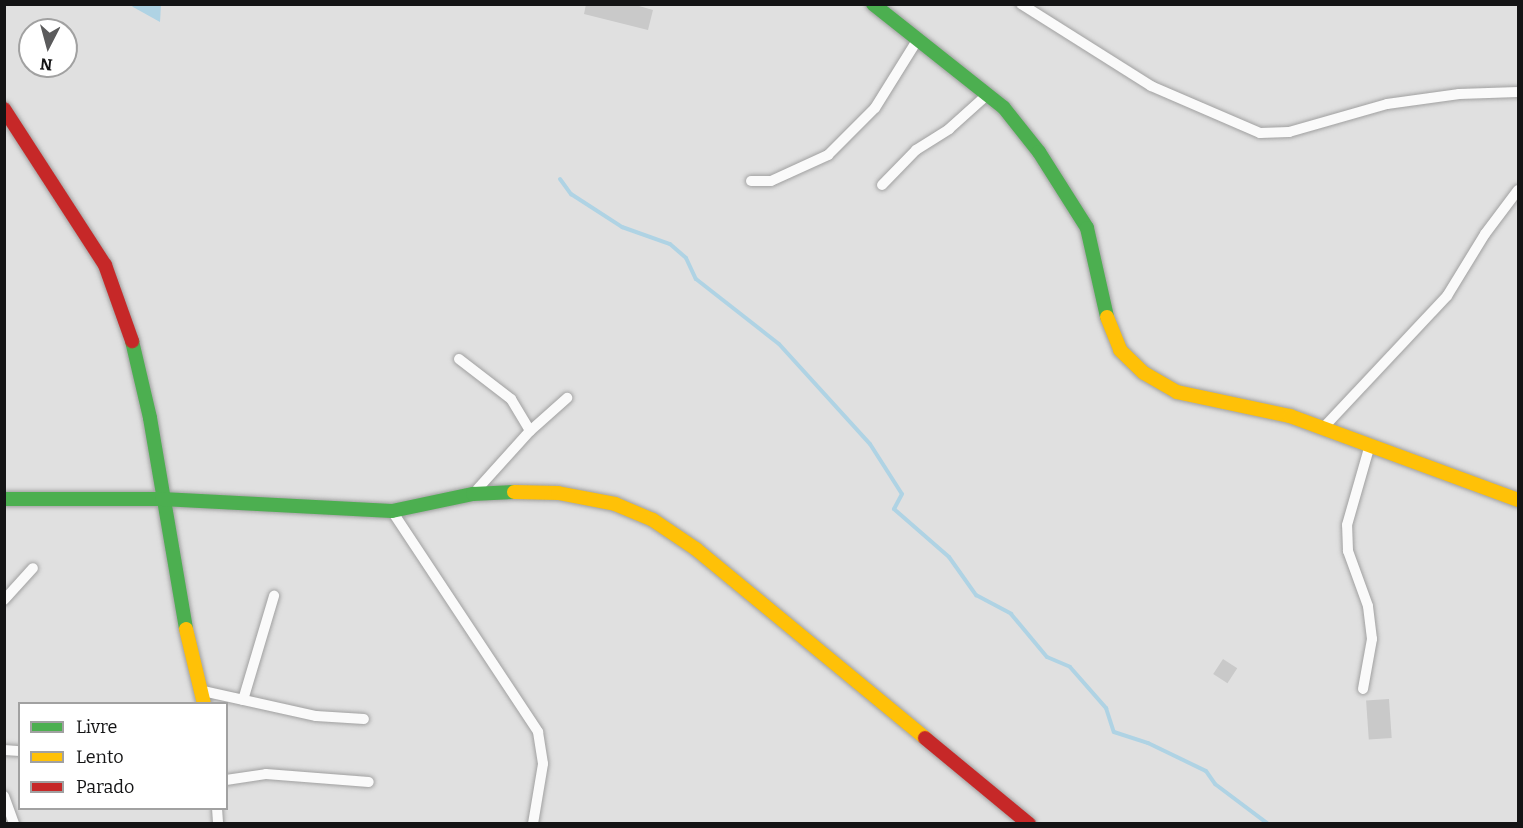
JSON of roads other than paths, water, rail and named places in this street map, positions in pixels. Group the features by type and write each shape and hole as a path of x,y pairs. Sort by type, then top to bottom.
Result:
{"street":[{"path":"873,4 1004,108 1039,152 1087,228 1109,326 1120,350 1144,373 1177,392 1253,407 1324,427 1469,485 1518,500"},
{"path":"1021,4 1151,86 1260,133 1289,132 1386,104 1459,94 1518,92"},
{"path":"751,181 771,181 828,155 875,108 918,39"},
{"path":"882,184 916,150 957,122 988,94"},
{"path":"4,110 105,266 128,322 150,418 185,625 204,697 243,700 316,716 364,719"},
{"path":"1324,427 1447,296 1485,234 1518,190"},
{"path":"459,359 511,399 530,431"},
{"path":"473,494 530,431 567,398"},
{"path":"1363,689 1372,639 1368,606 1348,551 1347,525 1370,445"},
{"path":"4,500 162,499 392,511 473,494 558,494 615,504 653,520 770,609 1029,824"},
{"path":"392,511 538,732 543,764 533,824"},
{"path":"4,600 33,568"},
{"path":"243,700 274,597"},
{"path":"228,780 266,774 369,782"},
{"path":"4,796 14,824"}],"water":[{"path":"131,5 161,5 160,22 133,7"}],"waterway":[{"path":"560,179 571,194 622,227 670,244 686,258 696,279 779,344 870,444 902,494 894,509 949,557 976,595 1011,614 1047,657 1070,667 1106,708 1114,732 1148,743 1206,771 1215,784 1268,824"}]}
